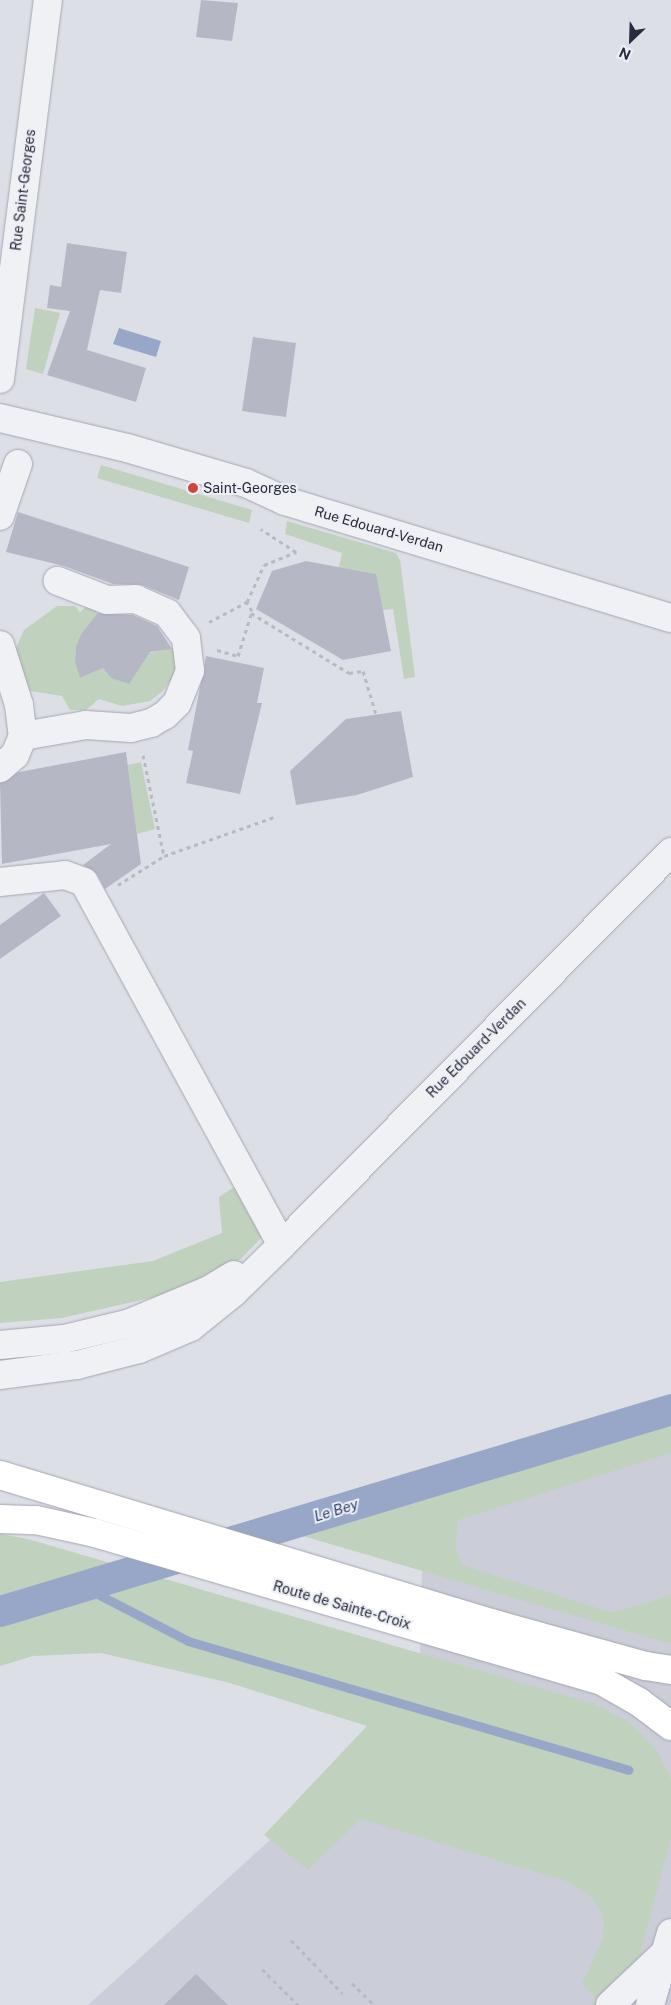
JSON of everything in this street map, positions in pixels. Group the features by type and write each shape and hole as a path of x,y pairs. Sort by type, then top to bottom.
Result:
{"main road":[{"name":"Route de Sainte-Croix","path":"0,1474 498,1626 646,1666 671,1670"},
{"name":"Route de Sainte-Croix","path":"0,1519 36,1520 95,1534 602,1682 639,1702 671,1726"}],"street":[{"name":"Rue Saint-Georges","path":"0,379 48,0"},
{"name":"Rue Edouard-Verdan","path":"0,418 126,448 246,482 284,501 671,618"},
{"path":"0,516 18,464"},
{"path":"23,736 86,726 137,726 166,715 177,703 190,671 185,638 172,618 154,604 136,599 107,600 58,581"},
{"path":"0,645 20,705 23,736 15,755 0,768"},
{"name":"Rue Edouard-Verdan","path":"282,1245 671,852"},
{"path":"0,882 65,875 84,882 282,1245"},
{"path":"0,1344 64,1339 130,1323 209,1290 282,1245"},
{"path":"0,1375 77,1365 139,1349 190,1327 234,1292 282,1245"},
{"path":"610,2005 668,1943"},
{"path":"650,2005 668,1943"}],"path":[{"path":"185,638 248,602 264,565 296,552 261,529"},
{"path":"185,638 238,656 251,613 248,602"},
{"path":"251,613 349,673 362,671 376,714"},
{"path":"137,726 164,856"},
{"path":"94,900 164,856 277,816"},
{"path":"291,1940 342,1993"},
{"path":"262,1968 298,2005"},
{"path":"352,1983 374,2005"}],"shaded area":[{"path":"671,1444 671,2005 88,2005 419,1705 423,1519"}],"green space":[{"path":"35,308 60,313 43,374 26,369"},
{"path":"101,465 252,510 249,523 97,478"},
{"path":"287,521 396,553 400,560 415,677 404,679 393,609 383,610 375,574 339,567 342,553 285,534"},
{"path":"90,603 98,614 81,634 76,646 75,662 80,678 103,668 111,678 128,683 143,663 144,654 175,648 177,663 173,677 163,691 150,701 122,706 99,699 86,710 70,710 62,696 25,690 17,672 16,648 24,630 57,606 75,606 80,612"},
{"path":"141,762 155,829 137,834 128,765"},
{"path":"240,1183 263,1236 240,1260 208,1280 168,1294 62,1318 0,1323 0,1282 153,1261 222,1233 219,1197"},
{"path":"671,1415 671,1453 458,1520 455,1547 462,1565 613,1613 671,1595 671,1644 286,1531"},
{"path":"0,1534 28,1539 594,1704 630,1722 657,1751 671,1779 671,1838 637,1965 597,2005 592,2005 597,2000 582,1984 603,1938 604,1923 600,1910 591,1897 569,1882 361,1819 308,1870 264,1835 367,1726 226,1682 101,1653 33,1656 0,1666"}],"water":[{"path":"119,328 161,341 156,357 113,344"}],"building":[{"path":"201,0 238,3 232,41 196,37"},
{"path":"67,243 127,252 121,293 100,290 87,350 146,368 136,402 47,375 70,311 47,308 50,285 61,287"},
{"path":"253,337 296,343 286,417 242,411"},
{"path":"18,512 189,567 179,600 142,585 113,584 64,566 6,552"},
{"path":"306,561 376,574 391,651 343,660 256,609 272,571"},
{"path":"98,613 133,615 157,626 172,649 150,652 129,684 111,678 103,668 80,678 75,662 76,646 81,634"},
{"path":"206,656 264,668 257,703 262,703 240,794 186,783 193,751 188,750"},
{"path":"401,711 413,777 357,795 296,805 290,771 346,719"},
{"path":"126,752 141,864 105,889 97,874 83,865 111,844 2,864 0,783 19,772"},
{"path":"44,893 61,916 0,959 0,925"},
{"path":"196,1974 228,2005 164,2005"}],"waterway":[{"name":"Le Bey","path":"0,1611 671,1409"},
{"path":"84,1587 188,1641 629,1770"}],"place":[{"name":"Saint-Georges","path":"193,488"}]}
